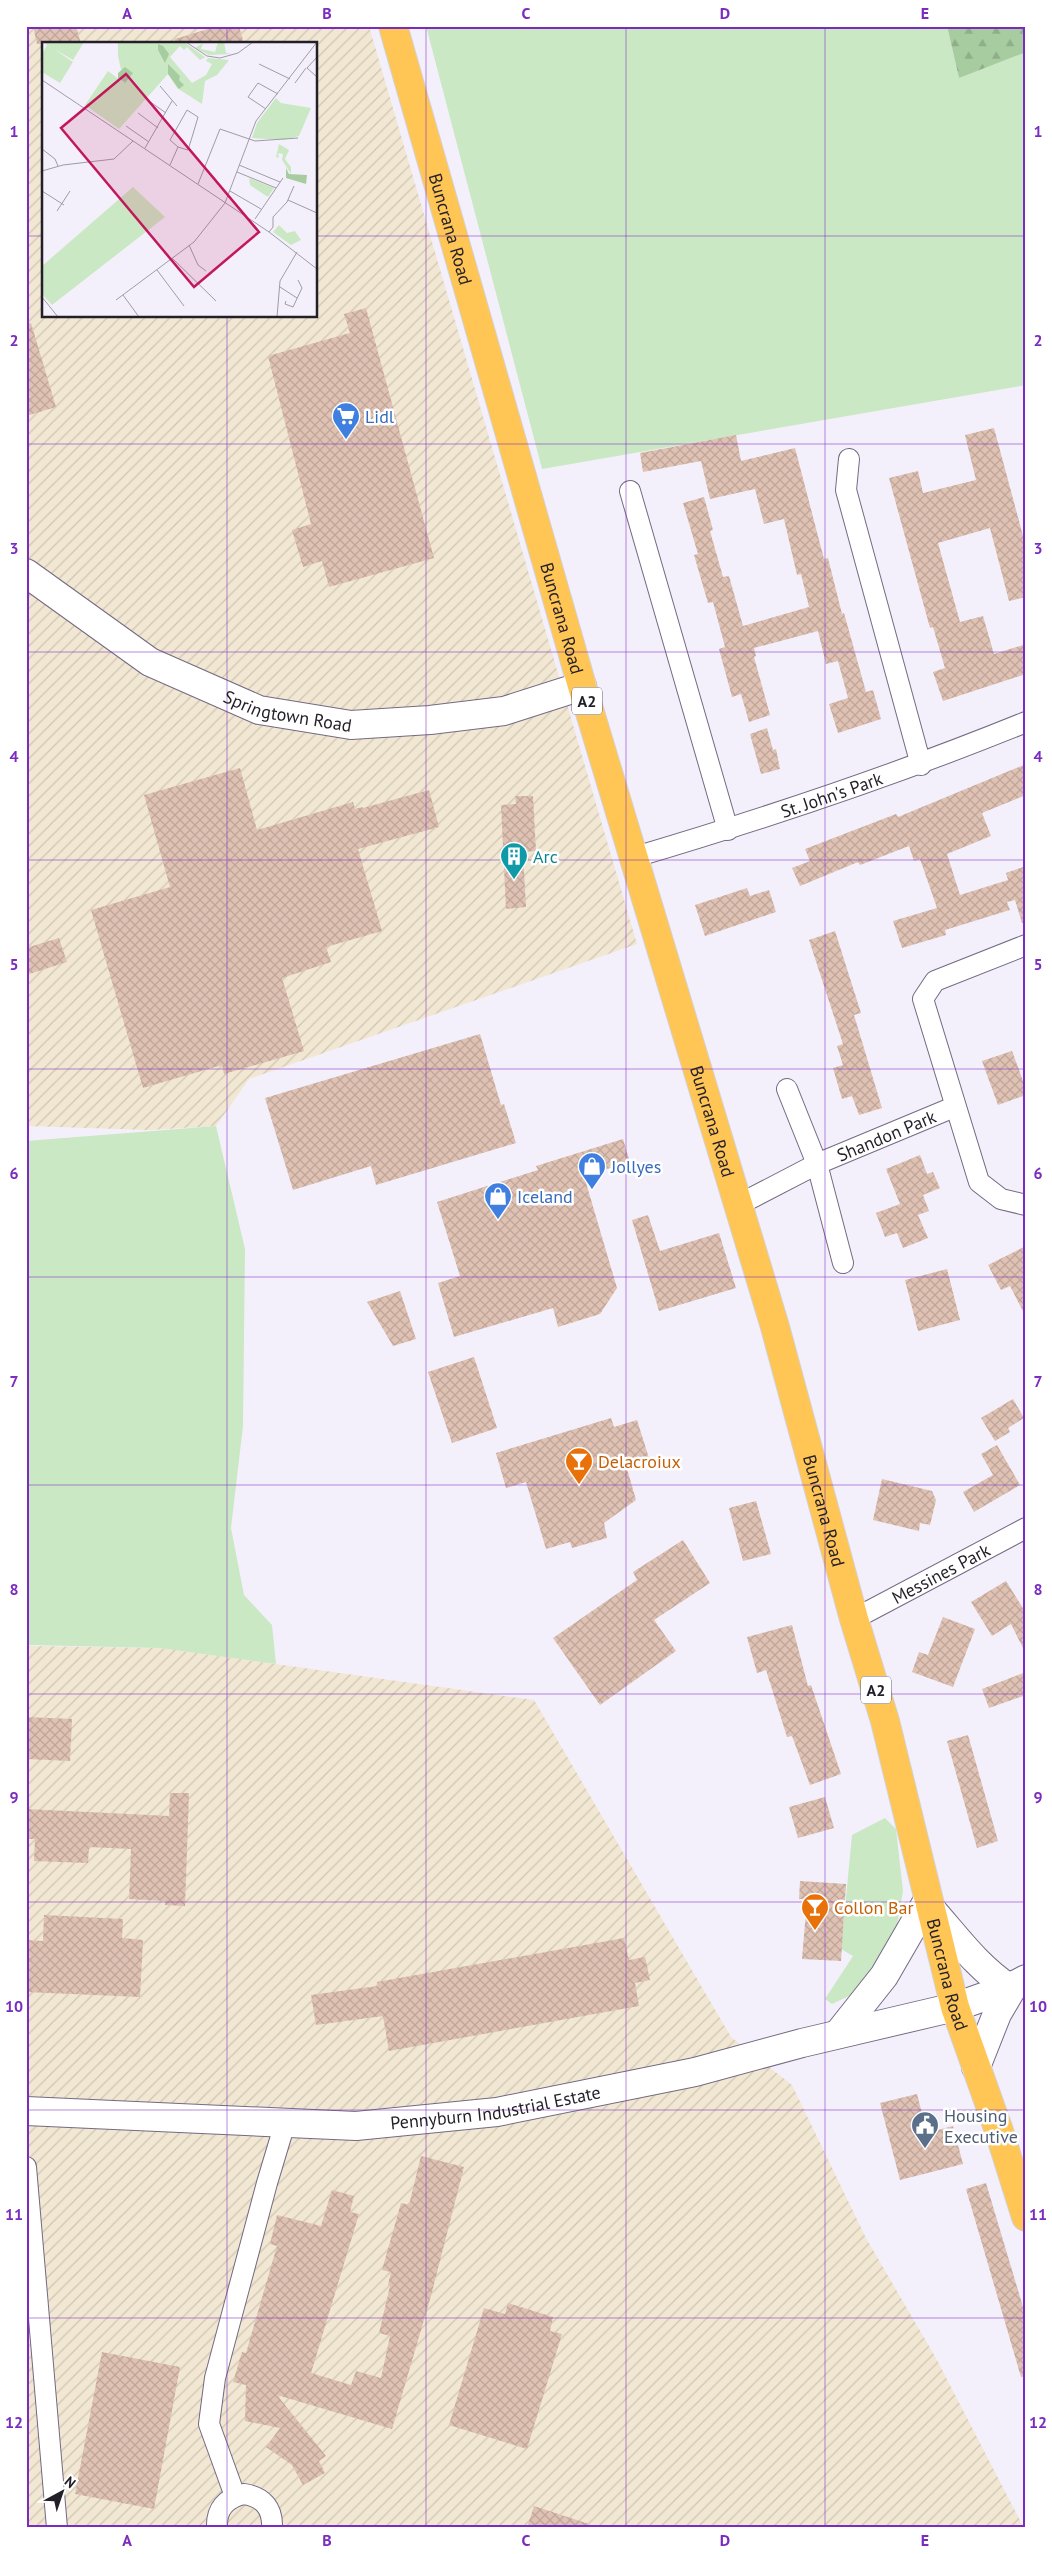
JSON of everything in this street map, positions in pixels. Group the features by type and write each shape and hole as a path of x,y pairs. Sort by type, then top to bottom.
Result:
{"highway":[{"name":"Buncrana Road","path":"393,26 582,686 775,1327 854,1619 885,1721 954,2007 1026,2217"}],"street":[{"path":"849,459 846,490 921,764"},
{"path":"630,491 728,830"},
{"name":"Springtown Road","path":"26,573 150,662 259,710 351,725 430,720 504,711 582,686"},
{"name":"St. John's Park","path":"635,857 728,830 921,764 1026,722"},
{"name":"Shandon Park","path":"1026,944 935,980 923,999 954,1107 979,1182 1001,1199 1026,1205"},
{"name":"Shandon Park","path":"787,1089 817,1164 843,1263"},
{"name":"Shandon Park","path":"738,1205 817,1164 954,1107"},
{"name":"Messines Park","path":"854,1619 1026,1528"},
{"path":"838,2034 884,1976 930,1904 972,1958 991,1976 1016,1984 997,2014 976,2067"},
{"name":"Pennyburn Industrial Estate","path":"26,2111 356,2126 498,2112 695,2072 838,2034 954,2007 1016,1984"},
{"path":"235,2496 209,2424 214,2378 267,2183 286,2123"},
{"path":"26,2167 57,2528"},
{"path":"217,2528 220,2508 235,2496 244,2494 262,2500 272,2517 272,2528"}],"shaded area":[{"path":"26,26 369,26 637,944 249,1079 216,1126 149,1130 26,1126"},
{"path":"26,1646 160,1648 534,1700 731,2037 792,2085 866,2238 937,2360 1024,2528 26,2528"}],"green space":[{"path":"426,26 947,26 959,78 1026,26 1026,385 542,469"},
{"path":"947,26 1026,26 1026,52 959,78"},
{"path":"216,1126 245,1249 243,1426 231,1528 244,1595 272,1625 276,1664 160,1648 26,1645 26,1141"},
{"path":"885,1818 896,1829 903,1891 896,1931 861,1986 851,1995 832,2004 825,1999 853,1956 841,1949 852,1835"}],"building":[{"path":"33,26 76,26 80,42 42,42 42,44 37,44"},
{"path":"218,26 239,26 243,42 175,42 175,39"},
{"name":"Lidl","path":"366,308 434,558 329,587 322,561 303,567 292,530 311,524 268,356 350,333 344,314"},
{"path":"31,323 56,407 26,416 26,324"},
{"path":"994,428 1026,547 1026,597 1009,601 990,528 938,543 960,622 983,616 994,654 1026,644 1026,674 943,701 933,672 945,668 933,627 930,628 889,478 918,471 923,493 976,480 965,435"},
{"path":"736,435 741,461 795,448 824,559 828,558 842,614 844,613 866,692 873,690 881,719 838,733 829,704 848,698 838,661 826,664 818,631 754,648 756,656 754,657 770,715 749,722 741,694 732,697 719,649 725,647 713,602 708,603 694,555 698,554 683,503 704,497 713,530 710,531 723,577 729,576 743,626 809,607 801,574 797,575 784,519 764,524 755,489 710,499 701,461 643,472 640,453"},
{"path":"767,728 773,750 776,749 780,769 761,774 750,734"},
{"path":"1026,764 1026,795 982,813 991,836 947,854 960,895 1008,880 1006,873 1026,866 1026,922 1022,923 1015,900 1007,902 1010,910 945,930 946,935 902,948 893,921 937,908 920,859 914,861 909,846 860,865 858,862 800,886 792,868 810,861 805,849 896,814 898,817"},
{"path":"240,768 257,830 353,802 355,809 363,808 429,790 439,827 358,849 382,931 326,947 331,962 282,978 304,1051 224,1074 222,1065 143,1088 91,910 170,887 144,795"},
{"name":"Arc","path":"515,796 533,796 536,851 523,852 526,907 506,909 501,805 516,804"},
{"path":"747,888 750,896 769,890 776,912 705,936 695,905"},
{"path":"835,931 861,1013 854,1015 882,1108 859,1115 852,1096 842,1099 833,1068 843,1065 837,1046 843,1044 809,940"},
{"path":"59,938 67,962 26,975 26,948"},
{"path":"480,1034 501,1105 504,1104 516,1143 376,1185 371,1166 293,1190 265,1098"},
{"path":"1012,1051 1026,1089 1026,1095 998,1105 982,1061"},
{"path":"623,1139 630,1162 584,1176 617,1288 600,1314 558,1327 553,1308 454,1337 438,1283 460,1276 437,1202 538,1170 536,1166"},
{"path":"920,1155 927,1174 933,1172 940,1188 923,1195 929,1211 918,1215 928,1238 903,1248 897,1233 885,1237 876,1213 900,1204 886,1169"},
{"path":"648,1215 660,1251 719,1233 736,1288 659,1311 632,1220"},
{"path":"1026,1246 1026,1317 1010,1286 1001,1290 988,1265"},
{"path":"947,1269 960,1320 918,1331 905,1280"},
{"path":"400,1291 416,1339 393,1346 367,1302"},
{"path":"474,1357 497,1428 452,1443 428,1372"},
{"path":"1013,1399 1024,1418 1008,1428 1010,1432 995,1441 981,1418"},
{"name":"Delacroiux","path":"611,1418 614,1427 637,1420 649,1458 626,1465 636,1500 604,1523 607,1538 572,1548 570,1542 546,1549 526,1482 506,1488 496,1453"},
{"path":"997,1445 1020,1485 974,1512 963,1492 993,1475 981,1454"},
{"path":"882,1479 932,1491 936,1500 930,1525 920,1523 919,1531 873,1520"},
{"path":"756,1501 771,1554 743,1561 729,1508"},
{"path":"683,1540 710,1583 654,1620 676,1651 600,1705 553,1638 637,1580 633,1572"},
{"path":"1006,1581 1026,1613 1026,1654 1011,1624 992,1636 971,1602"},
{"path":"943,1617 975,1629 953,1687 912,1672 919,1652 928,1655"},
{"path":"792,1625 808,1686 811,1685 841,1774 810,1785 792,1736 787,1737 766,1670 757,1673 747,1637"},
{"path":"1026,1672 1026,1695 989,1708 982,1689"},
{"path":"26,1717 72,1719 70,1761 26,1759"},
{"path":"968,1735 998,1841 977,1848 947,1741"},
{"path":"170,1793 189,1793 185,1906 165,1905 165,1901 129,1899 131,1849 89,1847 88,1863 34,1861 35,1839 26,1839 26,1809 169,1816"},
{"path":"825,1797 834,1828 798,1838 789,1807"},
{"path":"800,1881 846,1884 841,1961 802,1959 807,1899 799,1899"},
{"path":"44,1915 123,1919 122,1938 143,1940 140,1997 26,1992 26,1940 43,1941"},
{"path":"624,1938 629,1960 645,1957 650,1980 635,1983 639,2006 389,2051 383,2016 316,2025 311,1995 378,1986 377,1982"},
{"name":"Housing Executive","path":"917,2094 927,2133 953,2126 963,2164 900,2180 880,2103"},
{"path":"421,2156 464,2167 431,2296 392,2429 277,2395 326,2456 319,2461 325,2473 303,2485 292,2465 266,2447 280,2428 245,2421 246,2385 233,2382 242,2352 246,2353 277,2246 270,2244 277,2215 321,2226 332,2190 354,2196 350,2212 359,2214 311,2373 351,2385 356,2371 381,2378 390,2336 379,2333 390,2286 388,2285 391,2272 382,2270 401,2203 409,2205"},
{"path":"986,2183 1026,2317 1026,2376 1021,2377 966,2189"},
{"path":"508,2303 553,2317 550,2331 562,2334 527,2449 449,2425 484,2308 505,2314"},
{"path":"102,2352 180,2367 154,2509 75,2494"},
{"path":"534,2506 589,2524 588,2528 527,2528"}],"place":[{"name":"Lidl","path":"346,440"},
{"name":"Arc","path":"514,880"},
{"name":"Jollyes","path":"592,1190"},
{"name":"Iceland","path":"498,1220"},
{"name":"Delacroiux","path":"579,1485"},
{"name":"Collon Bar","path":"815,1931"},
{"name":"Housing Executive","path":"925,2149"}]}
